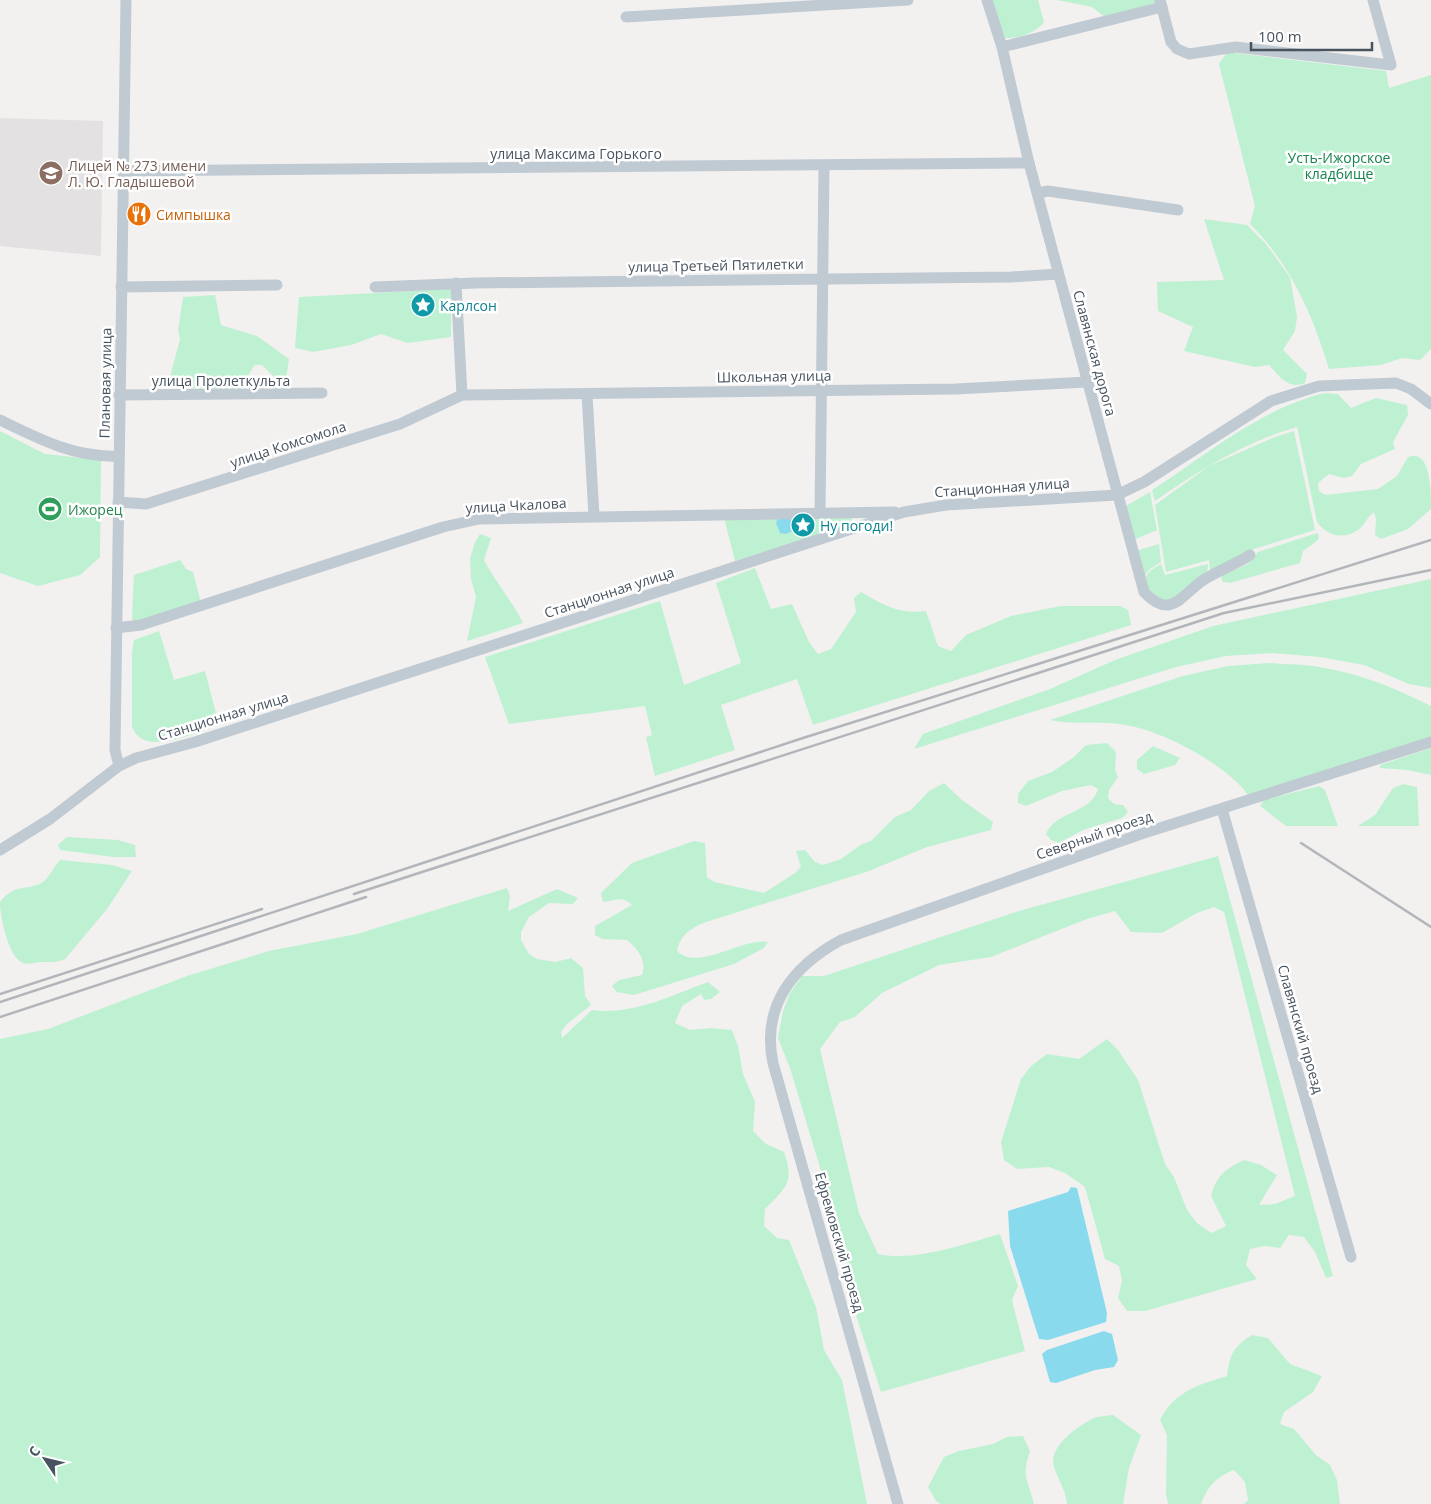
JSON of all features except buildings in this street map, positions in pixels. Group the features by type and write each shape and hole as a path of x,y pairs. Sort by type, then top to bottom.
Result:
{"street":[{"name":"Плановая улица","path":"118,766 115,750 116,628 126,0"},
{"path":"626,17 908,0"},
{"name":"Славянская дорога","path":"987,0 1002,47 1029,163 1086,382 1144,592 1153,601 1163,605 1171,605 1184,598 1203,580 1250,555"},
{"path":"1002,47 1161,4 1171,42 1177,49 1189,54 1236,47 1390,65 1373,0"},
{"name":"улица Максима Горького","path":"123,171 1029,163"},
{"path":"820,512 824,166"},
{"path":"1038,192 1048,191 1178,210"},
{"name":"улица Третьей Пятилетки","path":"375,287 456,284 1011,277 1058,274"},
{"path":"456,284 462,395"},
{"path":"121,288 277,285"},
{"name":"Школьная улица","path":"462,395 956,389 1086,382"},
{"path":"1117,495 1144,482 1271,400 1291,393 1319,386 1396,383 1411,389 1431,404"},
{"name":"улица Пролеткульта","path":"120,395 322,393"},
{"path":"588,394 594,516"},
{"name":"улица Комсомола","path":"118,502 146,504 400,424 462,395"},
{"path":"0,420 51,445 90,455 119,456"},
{"name":"Станционная улица","path":"118,766 904,512 946,505 1117,495"},
{"path":"859,512 862,518 860,527"},
{"name":"улица Чкалова","path":"116,628 141,625 462,522 498,518 904,512"},
{"name":"Северный проезд","path":"784,989 805,963 841,940 1141,834 1431,742"},
{"path":"0,850 50,819 118,766"},
{"name":"Славянский проезд","path":"1222,809 1351,1257"},
{"name":"Ефремовский проезд","path":"784,989 772,1023 772,1057 898,1504"}],"shaded area":[{"name":"Лицей № 273 имени Л. Ю. Гладышевой","path":"0,118 103,121 101,256 0,246"}],"green space":[{"path":"991,0 1038,0 1044,22 1041,26 1026,34 1005,38"},
{"path":"1057,0 1157,0 1156,3 1105,17 1092,7"},
{"name":"Усть-Ижорское кладбище","path":"1227,52 1386,71 1389,88 1431,75 1431,349 1420,360 1402,358 1381,365 1329,369 1308,310 1299,292 1278,257 1250,224 1255,206 1219,64"},
{"path":"1204,219 1247,225 1266,244 1290,277 1297,317 1295,331 1283,350 1307,374 1305,383 1299,385 1289,384 1269,365 1255,367 1184,351 1193,327 1158,311 1157,282 1224,280"},
{"path":"451,289 451,337 408,343 381,334 351,345 313,352 295,348 299,297"},
{"path":"215,295 221,325 257,336 289,359 286,380 274,377 262,365 255,365 240,390 173,388 171,373 180,339 178,330 183,297"},
{"path":"1325,393 1338,394 1351,408 1376,398 1407,405 1408,415 1393,442 1395,449 1361,464 1352,476 1344,478 1329,474 1318,483 1319,491 1325,495 1378,489 1397,476 1408,457 1416,456 1421,459 1428,473 1431,509 1408,529 1381,539 1375,535 1376,519 1374,512 1358,530 1347,535 1336,535 1321,527 1317,522 1297,427 1277,433 1240,449 1205,468 1155,501 1152,490 1235,434 1279,410 1301,400"},
{"name":"Ижорец","path":"0,431 45,454 101,460 100,557 80,575 38,586 0,573"},
{"path":"1294,431 1315,530 1254,549 1210,572 1209,560 1166,572 1155,505 1209,466 1275,437"},
{"path":"1150,492 1157,530 1133,540 1126,506"},
{"path":"851,516 852,519 848,526 735,561 724,518"},
{"path":"1317,533 1319,536 1318,540 1303,551 1300,563 1230,583 1223,582 1221,578 1223,575 1248,564 1258,552"},
{"path":"480,534 491,538 484,560 523,623 467,641 476,597 471,579 470,559 475,542"},
{"path":"1159,544 1161,562 1150,569 1143,578 1136,551"},
{"path":"180,560 186,569 193,572 201,603 134,622 132,618 134,575"},
{"path":"1161,564 1165,575 1208,564 1207,574 1182,595 1165,602 1147,589 1144,579 1151,570"},
{"path":"755,568 771,609 792,604 809,642 818,654 831,649 856,612 854,598 861,592 892,608 916,612 926,611 938,646 951,651 966,635 1011,616 1061,606 1120,606 1128,610 1131,625 813,725 797,679 721,705 735,750 655,776 646,737 652,735 645,706 509,724 485,657 660,601 684,685 741,663 716,583"},
{"path":"1431,579 1431,688 1409,684 1364,665 1320,657 1272,653 1226,656 1176,667 914,749 923,734 1050,689 1115,660 1213,626"},
{"path":"159,631 174,680 205,671 219,725 171,741 147,741 138,736 132,726 132,653 134,640"},
{"path":"1269,663 1313,666 1348,673 1390,687 1417,699 1431,706 1431,738 1248,795 1224,771 1190,749 1152,732 1119,724 1050,720 1183,676 1228,666"},
{"path":"1107,743 1116,752 1115,769 1118,777 1109,790 1108,798 1114,804 1123,805 1128,812 1122,818 1083,830 1059,843 1051,840 1046,834 1051,826 1057,820 1088,804 1098,789 1091,785 1062,791 1026,806 1018,803 1018,794 1028,781 1052,772 1074,757 1086,745"},
{"path":"1153,746 1180,758 1175,765 1144,774 1137,769 1137,760"},
{"path":"1431,748 1431,775 1407,770 1380,768 1380,765"},
{"path":"944,783 962,800 993,822 991,830 927,847 869,871 706,922 687,933 678,945 677,951 686,956 697,958 746,944 768,942 764,948 734,964 634,995 617,992 612,986 619,980 642,975 643,970 640,956 635,947 627,940 602,939 595,935 595,926 632,905 622,899 603,902 601,893 632,863 694,841 705,843 707,877 714,882 764,893 801,867 796,851 805,850 815,862 823,865 841,859 862,844 871,841 895,817 911,810 929,791"},
{"path":"1403,784 1417,787 1419,826 1358,826 1375,815 1393,788"},
{"path":"1319,786 1325,790 1338,826 1286,826 1260,806 1264,800"},
{"path":"67,837 118,840 135,845 136,857 113,857 60,850 58,845"},
{"path":"1218,856 1333,1276 1326,1278 1315,1252 1304,1237 1289,1235 1280,1248 1265,1246 1250,1249 1246,1265 1257,1279 1145,1311 1127,1311 1118,1298 1122,1281 1119,1266 1105,1259 1085,1187 1065,1173 1049,1167 1017,1169 1004,1160 1001,1142 1021,1079 1031,1066 1047,1054 1079,1059 1107,1039 1118,1050 1138,1080 1165,1164 1174,1177 1187,1210 1197,1223 1211,1233 1226,1226 1211,1196 1222,1174 1244,1160 1261,1165 1277,1175 1259,1205 1275,1204 1295,1196 1224,912 1214,907 1197,913 1162,933 1131,932 1115,911 1087,919 991,957 939,965 882,993 855,1017 840,1022 820,1049 859,1213 878,1254 907,1256 923,1254 956,1247 1000,1234 1018,1286 1012,1300 1025,1351 881,1392 854,1309 847,1294 849,1273 834,1214 790,1068 778,1038 783,1011 790,993 802,976 824,976 1019,911"},
{"path":"60,860 112,865 132,871 107,909 65,959 54,962 23,963 13,953 9,945 1,917 0,902 11,892 43,882"},
{"path":"507,888 510,896 508,911 557,889 578,898 573,904 549,903 529,917 521,932 521,940 529,954 537,959 555,962 571,958 583,968 585,996 591,1005 567,1024 561,1032 562,1038 592,1010 622,1010 637,1007 708,982 720,992 711,999 704,1000 701,994 682,1006 675,1023 690,1030 711,1028 732,1030 738,1046 743,1074 755,1102 753,1131 766,1144 784,1152 789,1171 788,1178 783,1190 765,1209 764,1226 777,1238 789,1240 816,1307 824,1350 842,1380 867,1504 0,1504 0,1039 48,1029 187,976 269,951 357,934"},
{"path":"1252,1335 1268,1338 1290,1364 1322,1376 1313,1392 1284,1412 1280,1424 1294,1429 1316,1455 1330,1465 1337,1480 1340,1504 1244,1504 1248,1500 1245,1482 1234,1470 1213,1483 1201,1504 1168,1504 1166,1494 1167,1435 1160,1420 1173,1402 1188,1390 1227,1376 1231,1357 1237,1347"},
{"path":"1113,1415 1141,1435 1129,1468 1123,1504 1067,1504 1054,1467 1053,1459 1055,1452 1060,1444 1080,1426 1094,1418"},
{"path":"1023,1436 1030,1451 1026,1473 1034,1504 940,1504 936,1501 928,1487 944,1457 959,1451 993,1444 1007,1437"}],"water":[{"path":"778,518 795,518 798,522 796,529 786,534 780,533 776,523"},
{"path":"1071,1187 1077,1188 1107,1313 1106,1322 1048,1340 1039,1339 1010,1246 1008,1211 1068,1192"},
{"path":"1104,1331 1112,1334 1118,1360 1114,1367 1095,1370 1056,1383 1050,1382 1042,1354 1047,1350"}],"railway":[{"path":"0,1002 803,738 1431,540"},
{"path":"354,894 1224,613 1431,570"},
{"path":"1301,843 1431,927"},
{"path":"0,1017 366,897"},
{"path":"0,994 262,909"}],"place":[{"name":"Лицей № 273 имени Л. Ю. Гладышевой","path":"51,173"},
{"name":"Симпышка","path":"139,214"},
{"name":"Карлсон","path":"423,305"},
{"name":"Ижорец","path":"50,509"},
{"name":"Ну погоди!","path":"803,525"}]}
